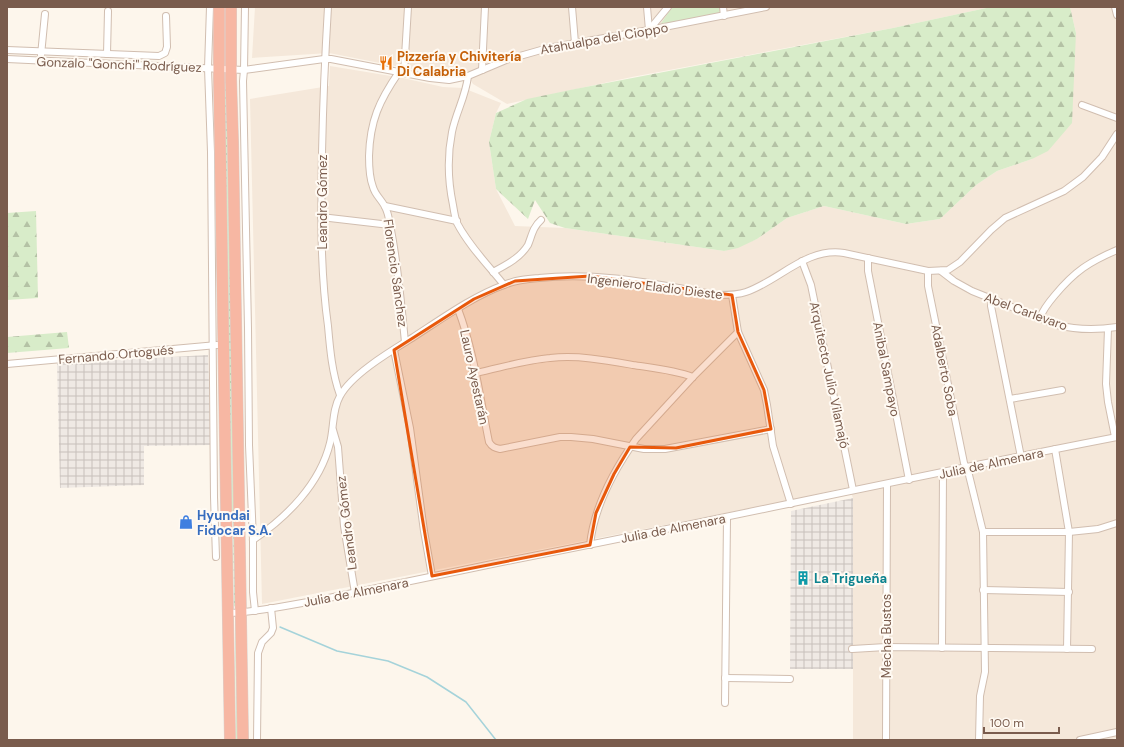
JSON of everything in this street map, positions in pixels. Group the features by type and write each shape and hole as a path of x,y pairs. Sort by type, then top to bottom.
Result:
{"highway":[{"path":"220,7 214,68 224,344 230,740"},
{"path":"231,7 243,740"}],"street":[{"path":"210,7 214,68 211,152 214,497 216,557"},
{"path":"245,7 243,81 249,445 253,540 253,592 255,611"},
{"name":"Leandro Gómez","path":"328,7 324,59 321,217 325,306 335,378 340,395"},
{"path":"402,73 408,7"},
{"path":"482,70 484,7"},
{"path":"572,7 575,43"},
{"path":"647,7 649,30"},
{"path":"649,30 668,7"},
{"path":"723,7 724,16"},
{"name":"Atahualpa del Cioppo","path":"231,69 244,70 324,59 341,60 402,73 449,80 468,76 526,53 766,7"},
{"path":"1115,7 1117,15"},
{"path":"107,54 108,11"},
{"path":"41,60 44,14"},
{"path":"7,50 159,56 165,53 167,47 166,16"},
{"name":"Gonzalo \"Gonchi\" Rodríguez","path":"7,59 231,69"},
{"name":"Florencio Sánchez","path":"402,73 387,90 373,122 370,136 370,178 374,191 385,206 390,225 396,257 405,342"},
{"path":"468,76 467,86 452,130 449,147 448,164 456,221 466,238 504,284"},
{"path":"1082,105 1117,118"},
{"name":"Ingeniero Eladio Dieste","path":"253,540 278,520 314,481 327,455 333,430 334,409 340,395 350,383 358,375 405,342 486,292 504,284 526,279 578,276 603,278 719,295 732,295 747,292 758,287 802,261 818,254 833,252 928,271 948,270 960,262 991,230 1005,218 1054,196 1083,177 1102,157 1117,134"},
{"path":"385,206 456,221"},
{"path":"321,217 390,225"},
{"path":"493,272 520,255 527,246 534,228 541,220"},
{"path":"1040,318 1045,308 1063,285 1075,273 1089,263 1117,250"},
{"name":"Anibal Sampayo","path":"868,258 868,271 909,480"},
{"name":"Arquitecto Julio Vilamajó","path":"802,261 811,285 853,490"},
{"name":"Adalberto Soba","path":"928,271 930,294 964,463 983,532 985,672 980,696 979,740"},
{"name":"Abel Carlevaro","path":"941,271 954,281 992,299 1068,328 1117,328"},
{"path":"732,295 738,332 764,390 773,446 791,504"},
{"path":"992,299 991,306 1021,457"},
{"name":"Lauro Ayestarán","path":"458,309 463,323 491,446 500,449 560,437 571,437 593,439 630,447"},
{"path":"1108,329 1106,384 1108,402 1116,437"},
{"path":"590,545 593,526 600,504 614,474 630,447 693,377 738,332"},
{"name":"Fernando Ortogués","path":"7,364 224,344"},
{"path":"394,350 410,428 424,531 432,576"},
{"path":"475,373 542,359 564,357 585,358 626,364 682,373 693,377"},
{"path":"1010,399 1062,390"},
{"path":"630,447 656,450 676,448 771,429"},
{"name":"Leandro Gómez","path":"333,430 338,447 344,526 355,593"},
{"name":"Julia de Almenara","path":"229,613 255,611 355,593 432,576 727,518 853,490 909,480 1116,437"},
{"path":"1055,449 1069,532 1067,649"},
{"path":"942,648 943,472"},
{"name":"Mecha Bustos","path":"886,740 887,484"},
{"path":"725,704 727,518"},
{"path":"983,532 1069,532 1098,529 1117,523"},
{"path":"983,590 1068,592"},
{"path":"257,740 258,653 262,642 271,633 273,628 271,608"},
{"path":"852,649 886,647 1092,649"},
{"path":"725,678 790,678"},
{"path":"1080,740 1117,732"}],"highlighted area":[{"path":"590,276 732,295 738,332 764,390 771,429 676,448 630,447 614,474 596,513 590,545 432,576 394,350 474,299 515,281"}],"shaded area":[{"path":"255,7 991,7 893,28 632,77 507,104 473,84 467,74 441,75 329,53 252,58"},
{"path":"1070,7 1117,7 1117,738 1107,740 853,740 853,498 849,487 787,501 262,604 250,99 329,86 330,66 403,78 443,87 463,88 501,103 496,113 489,142 496,189 515,226 565,228 724,251 757,239 787,218 824,206 906,224 940,219 976,185 997,171 1032,159 1076,33"},
{"path":"208,355 211,445 144,446 144,485 60,488 57,363"},
{"path":"853,498 853,669 790,669 791,511"}],"green space":[{"path":"672,7 719,7 720,13 660,25"},
{"path":"991,7 1070,7 1076,33 1072,123 1048,151 1032,159 997,171 976,185 940,219 906,224 824,206 787,218 757,239 738,248 724,251 565,228 550,223 535,200 528,219 496,189 489,142 496,113 527,99 893,28"},
{"path":"224,75 226,79 228,162 231,196 236,607 234,606 233,527 229,486"},
{"path":"36,211 38,298 7,300 7,213"},
{"path":"67,332 69,348 7,353 7,337"},
{"path":"236,618 240,740 236,740"}],"waterway":[{"path":"280,627 337,651 388,661 427,677 466,702 496,740"}],"place":[{"name":"Pizzería y Chivitería Di Calabria","path":"386,63"},
{"name":"Hyundai Fidocar S.A.","path":"186,522"},
{"name":"La Trigueña","path":"803,578"}]}
